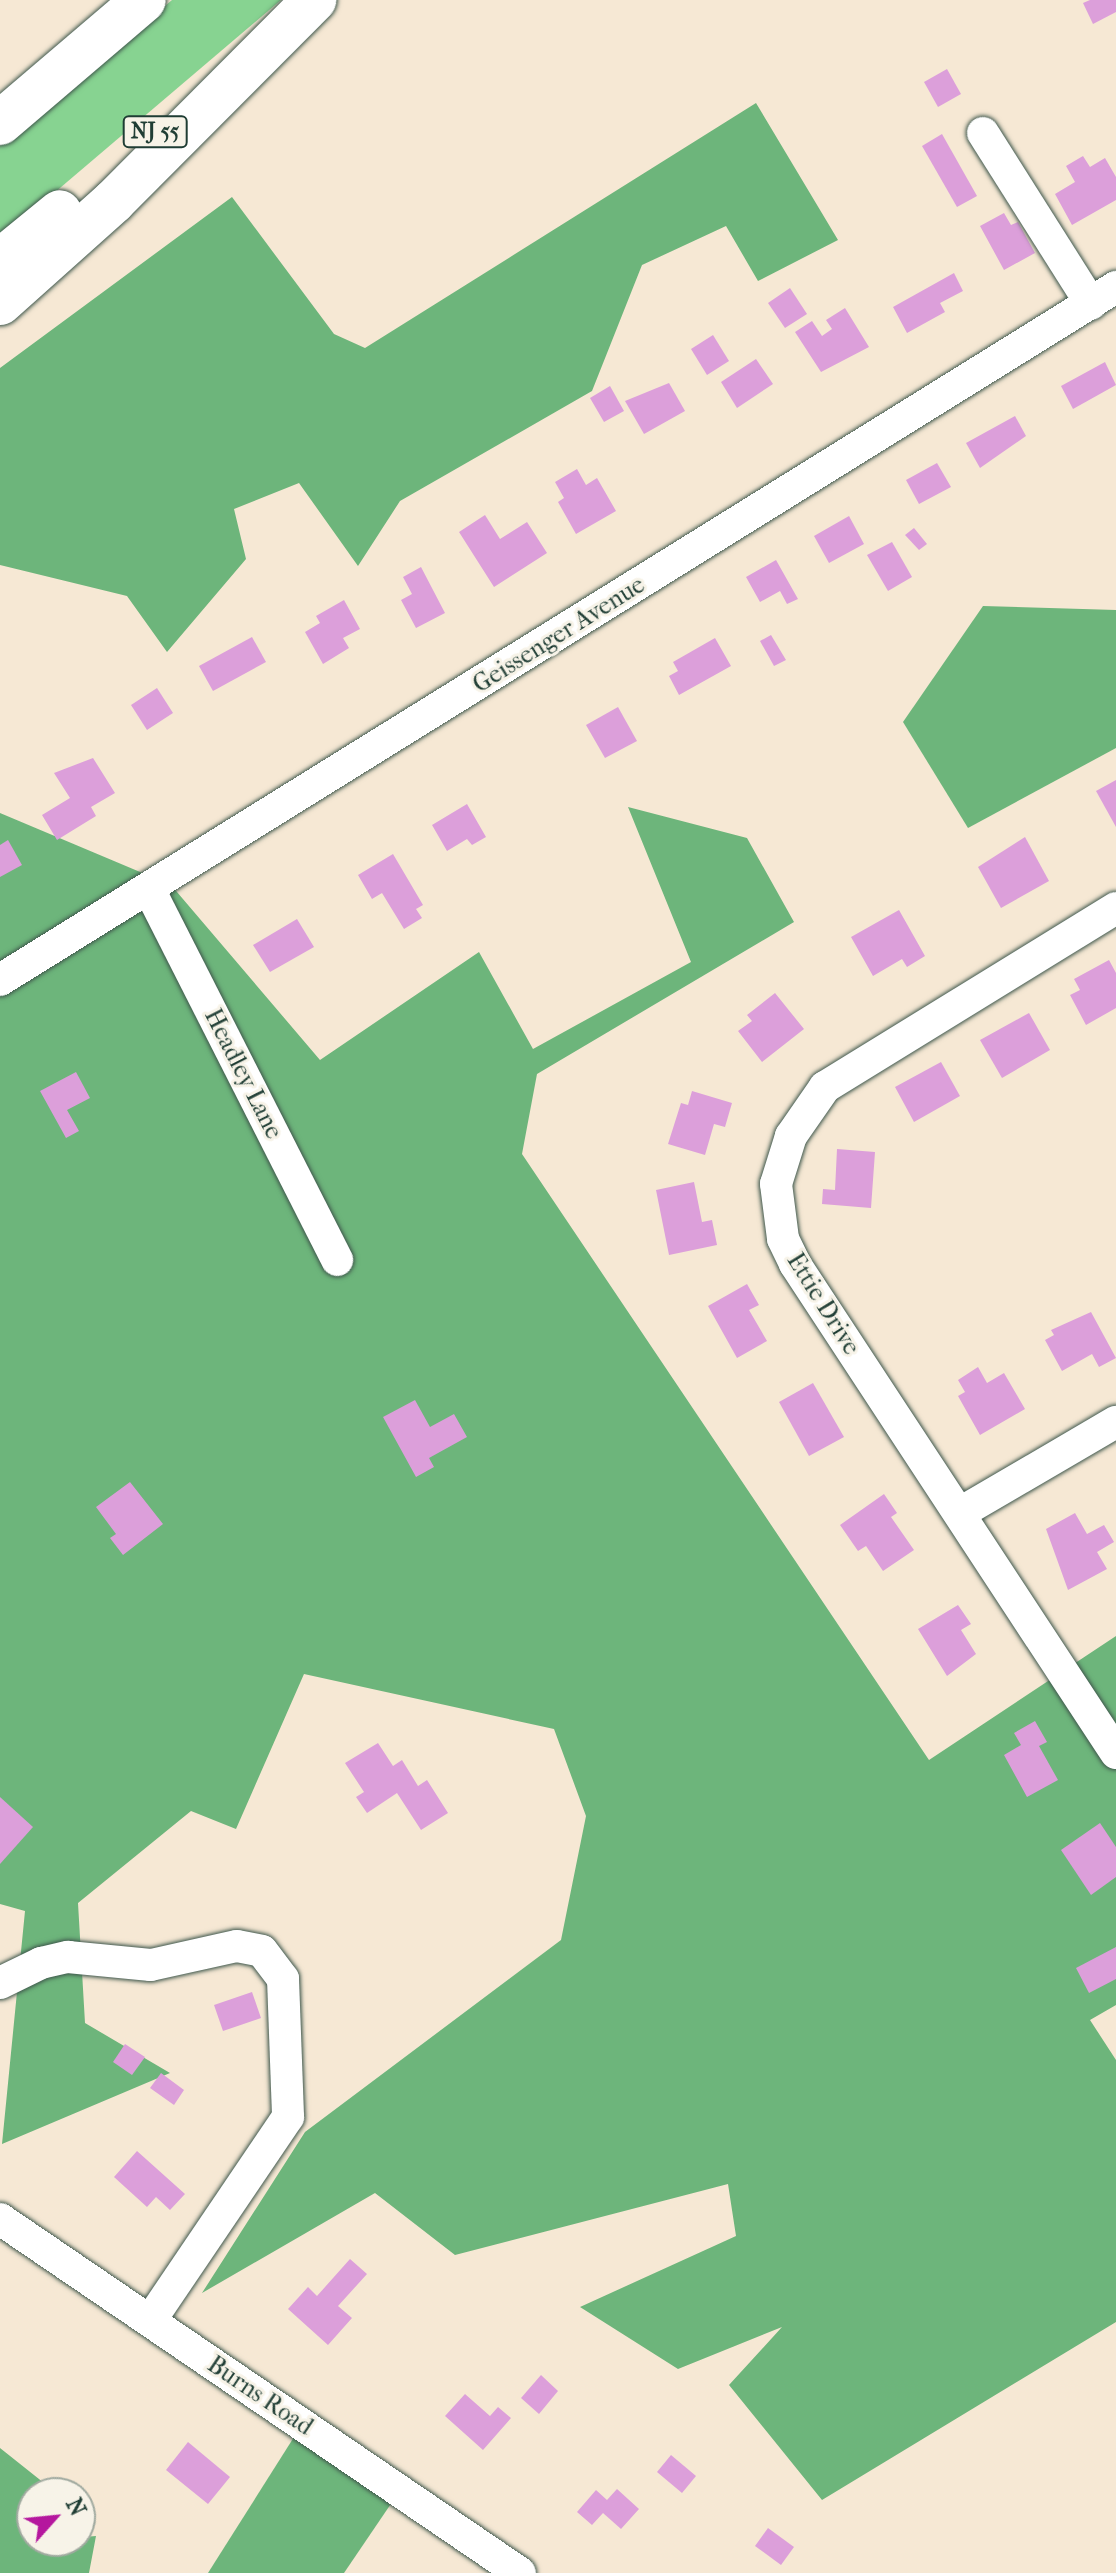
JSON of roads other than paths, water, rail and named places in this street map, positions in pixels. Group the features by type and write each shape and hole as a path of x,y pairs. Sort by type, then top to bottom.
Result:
{"highway":[{"path":"0,89 109,0"},
{"path":"0,123 144,0"},
{"name":"NJ 55","path":"0,261 307,0"},
{"path":"0,303 114,201 314,0"}],"street":[{"path":"983,133 1103,296"},
{"name":"Geissenger Avenue","path":"0,980 1103,296"},
{"name":"Headley Lane","path":"149,889 337,1260"},
{"name":"Ettie Drive","path":"1116,908 825,1087 791,1136 781,1161 777,1213 795,1264 1116,1753"},
{"path":"960,1513 1116,1422"},
{"path":"0,1983 68,1957 151,1965 237,1946 262,1951 283,1979 288,2002 288,2117 150,2321"},
{"name":"Burns Road","path":"0,2219 520,2573"}]}
